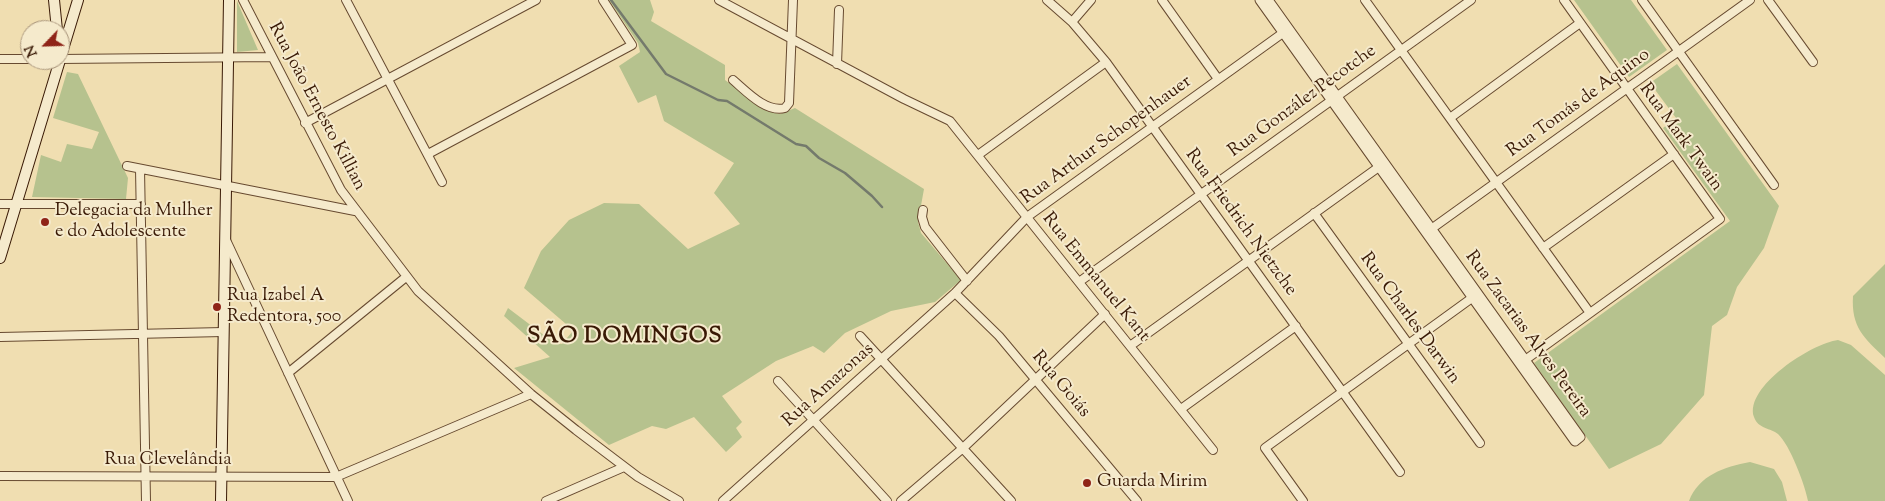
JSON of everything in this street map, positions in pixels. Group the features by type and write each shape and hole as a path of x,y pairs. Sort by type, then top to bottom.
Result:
{"main road":[{"path":"54,0 56,20"},
{"path":"70,26 78,0"},
{"path":"221,501 229,0"},
{"path":"0,258 57,70"}],"street":[{"name":"Rua João Ernesto Killian","path":"243,0 332,174 355,211 406,277 431,304 531,394 624,467 679,501"},
{"path":"305,123 536,0"},
{"path":"428,154 632,45 603,0"},
{"path":"719,0 837,64 839,10"},
{"path":"733,80 756,99 774,108 785,108 789,103 793,0"},
{"name":"Rua Friedrich Nietzche","path":"1046,0 1072,22 1106,62 1400,472"},
{"path":"1072,22 1092,0"},
{"path":"1162,0 1218,79"},
{"name":"Rua Zacarias Alves Pereira","path":"1260,0 1286,30"},
{"name":"Rua Zacarias Alves Pereira","path":"1268,0 1286,30 1334,98 1523,362 1580,437 1575,441 1523,362"},
{"path":"1365,0 1590,314 1523,362"},
{"name":"Rua González Pecotche","path":"1079,282 1471,0"},
{"name":"Rua Mark Twain","path":"1564,0 1720,219 1590,314"},
{"path":"1642,0 1774,185"},
{"name":"Rua Tomás de Aquino","path":"1429,230 1750,0"},
{"path":"1768,0 1813,62"},
{"path":"350,1 442,182"},
{"path":"1450,118 1580,23"},
{"name":"Rua Arthur Schopenhauer","path":"955,293 1027,217 1286,30"},
{"path":"70,59 271,57"},
{"path":"0,59 20,59"},
{"path":"978,155 1106,62"},
{"name":"Rua Emmanuel Kant","path":"837,64 953,124 1213,450"},
{"path":"1543,248 1674,154"},
{"path":"1130,346 1382,164"},
{"path":"127,166 355,211"},
{"path":"140,169 146,501"},
{"path":"0,204 141,204"},
{"path":"923,210 922,217 925,227 967,281"},
{"name":"Rua Charles Darwin","path":"1314,213 1480,443"},
{"path":"225,239 348,501"},
{"path":"288,373 406,277"},
{"name":"Rua Amazonas","path":"724,501 955,293"},
{"name":"Rua Goiás","path":"955,293 994,331 1137,501"},
{"path":"1303,501 1265,448 1475,295"},
{"path":"901,501 963,448 1105,314"},
{"path":"1181,409 1296,326"},
{"path":"0,337 223,332"},
{"path":"860,336 1011,501"},
{"path":"778,381 887,501"},
{"path":"336,477 531,394"},
{"path":"546,501 624,467"},
{"name":"Rua Clevelândia","path":"0,476 336,477"}],"green space":[{"path":"609,0 650,0 654,12 651,21 725,65 725,80 767,111 780,114 795,108 924,189 918,222 921,233 961,280 935,302 891,311 845,333 824,353 813,346 776,361 722,396 742,422 736,428 742,437 726,452 694,417 666,429 652,426 609,445 514,368 550,357 504,316 508,308 553,342 562,344 572,332 566,324 524,288 541,251 569,220 604,203 639,204 688,249 740,224 714,193 734,163 664,121 656,95 638,103 619,66 640,52 638,43"},
{"path":"1574,0 1631,0 1667,50 1629,77"},
{"path":"237,1 258,50 237,52"},
{"path":"1677,64 1779,206 1764,248 1737,287 1727,315 1712,326 1704,395 1661,444 1609,469 1534,363 1730,221 1663,128 1676,118 1650,83"},
{"path":"67,72 78,74 128,178 126,199 32,197 41,155 61,162 67,144 92,149 99,132 53,118"},
{"path":"1885,264 1885,358 1860,331 1854,316 1853,296"},
{"path":"1838,340 1851,345 1885,375 1885,501 1808,501 1804,485 1783,439 1775,432 1758,424 1754,417 1754,405 1759,393 1782,368 1812,349"},
{"path":"1750,462 1774,469 1782,482 1787,501 1689,501 1693,492 1706,479 1722,470"}],"waterway":[{"path":"611,0 666,74 718,100 727,101 796,144 806,146 819,158 845,173 882,207"}],"place":[{"name":"Delegacia da Mulher e do Adolescente","path":"45,222"},
{"name":"Rua Izabel A Redentora, 500","path":"217,307"},
{"name":"Guarda Mirim","path":"1087,483"}],"district":[{"name":"SÃO DOMINGOS","path":"625,338"}]}
